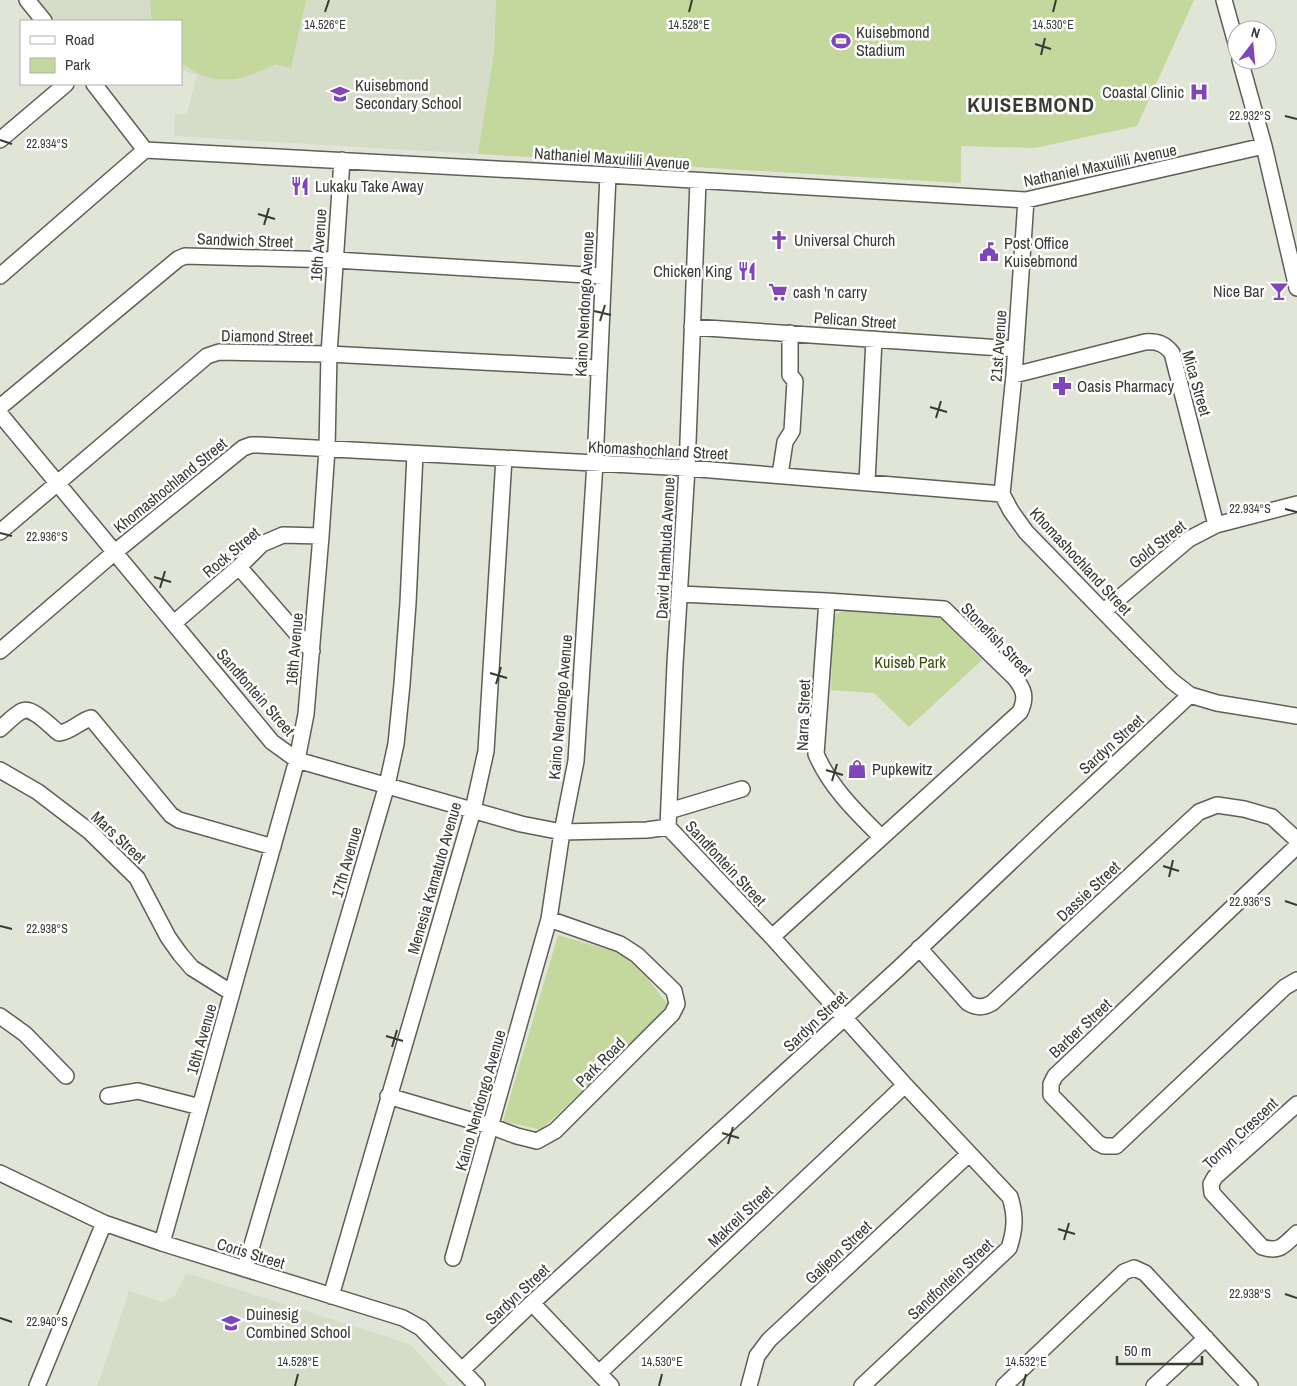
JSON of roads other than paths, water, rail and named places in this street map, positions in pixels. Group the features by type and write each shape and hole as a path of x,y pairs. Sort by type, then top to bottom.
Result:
{"street":[{"path":"27,0 43,20"},
{"path":"1224,0 1230,20"},
{"path":"1243,70 1264,146 1297,288"},
{"path":"3,131 65,85"},
{"path":"0,276 145,150 95,85"},
{"name":"Nathaniel Maxuilili Avenue","path":"145,150 1026,200 1264,146"},
{"name":"16th Avenue","path":"162,1243 297,760 306,714 327,450 329,354 342,160"},
{"name":"Kaino Nendongo Avenue","path":"452,1258 549,919 562,832 576,761 595,463 608,175"},
{"name":"David Hambuda Avenue","path":"668,827 675,664 687,468 698,181"},
{"name":"21st Avenue","path":"1002,494 1014,375 1026,200"},
{"name":"Sandwich Street","path":"0,407 178,259 185,256 335,260 603,276"},
{"name":"Pelican Street","path":"692,327 1016,349"},
{"path":"780,475 785,442 792,431 795,381 790,375 790,333"},
{"path":"867,482 874,339"},
{"name":"Mica Street","path":"1014,375 1146,342 1160,342 1168,347 1172,353 1216,525"},
{"name":"Diamond Street","path":"0,532 56,482 207,356 219,352 329,354 598,368"},
{"name":"Sandfontein Street","path":"0,414 272,742 297,760 521,824 562,832 648,830 668,827 772,937 844,1019 1010,1197 1014,1210 1015,1224 1009,1248 862,1386"},
{"name":"Khomashochland Street","path":"0,651 115,552 244,448 251,445 259,445 687,468 1002,494 1026,532 1172,681 1190,695 1217,703 1297,716"},
{"name":"17th Avenue","path":"245,1269 387,786 396,744 408,603 415,454"},
{"name":"Menesia Kamatuto Avenue","path":"331,1296 473,810 486,751 504,458"},
{"name":"Gold Street","path":"1104,611 1189,539 1216,525 1297,504"},
{"name":"Rock Street","path":"174,623 239,567 262,544 283,535 321,536"},
{"path":"239,567 312,650"},
{"name":"Stonefish Street","path":"680,594 944,609 1014,676 1021,685 1024,694 1024,703 1020,712 772,937"},
{"name":"Narra Street","path":"827,601 816,754 834,787 881,838"},
{"name":"Sardyn Street","path":"462,1370 532,1303 844,1019 1190,695"},
{"path":"0,729 22,711 28,710 34,712 59,733 65,733 85,719 91,718 172,815 179,820 273,847"},
{"name":"Mars Street","path":"0,770 38,792 89,831 137,878 168,938 192,968 232,993"},
{"path":"669,811 742,790"},
{"name":"Dassie Street","path":"919,948 968,1003 978,1007 987,1006 1199,812 1217,805 1244,809 1272,817 1297,840"},
{"name":"Barber Street","path":"1297,846 1055,1076 1051,1084 1051,1095 1098,1143 1104,1146 1116,1146 1285,987 1297,980"},
{"name":"Park Road","path":"388,1096 537,1141 555,1131 672,1014 677,1004 674,991 637,955 620,944 549,919"},
{"path":"0,1016 25,1034 66,1076"},
{"name":"Makreil Street","path":"599,1373 905,1085"},
{"path":"108,1096 138,1091 200,1107"},
{"name":"Tornyn Crescent","path":"1297,1104 1215,1177 1211,1184 1212,1194 1262,1247 1271,1250 1279,1249 1297,1233"},
{"name":"Galjeon Street","path":"749,1386 757,1356 769,1340 969,1154"},
{"name":"Coris Street","path":"0,1173 104,1223 403,1318 421,1328 477,1386"},
{"path":"37,1386 104,1223"},
{"path":"1004,1386 1124,1272 1134,1268 1145,1273 1250,1386"},
{"path":"532,1303 612,1386"},
{"path":"1154,1386 1206,1338"}],"place":[{"name":"Kuisebmond Stadium","path":"841,41"},
{"name":"Coastal Clinic","path":"1199,92"},
{"name":"Kuisebmond Secondary School","path":"340,94"},
{"name":"Lukaku Take Away","path":"300,186"},
{"name":"Universal Church","path":"779,240"},
{"name":"Post Office Kuisebmond","path":"989,252"},
{"name":"Chicken King","path":"747,271"},
{"name":"Nice Bar","path":"1279,291"},
{"name":"cash 'n carry","path":"778,292"},
{"name":"Oasis Pharmacy","path":"1062,386"},
{"name":"Pupkewitz","path":"857,769"},
{"name":"Duinesig Combined School","path":"231,1323"}],"district":[{"name":"KUISEBMOND","path":"1031,105"}],"park label":[{"name":"Kuiseb Park","path":"910,662"}]}
